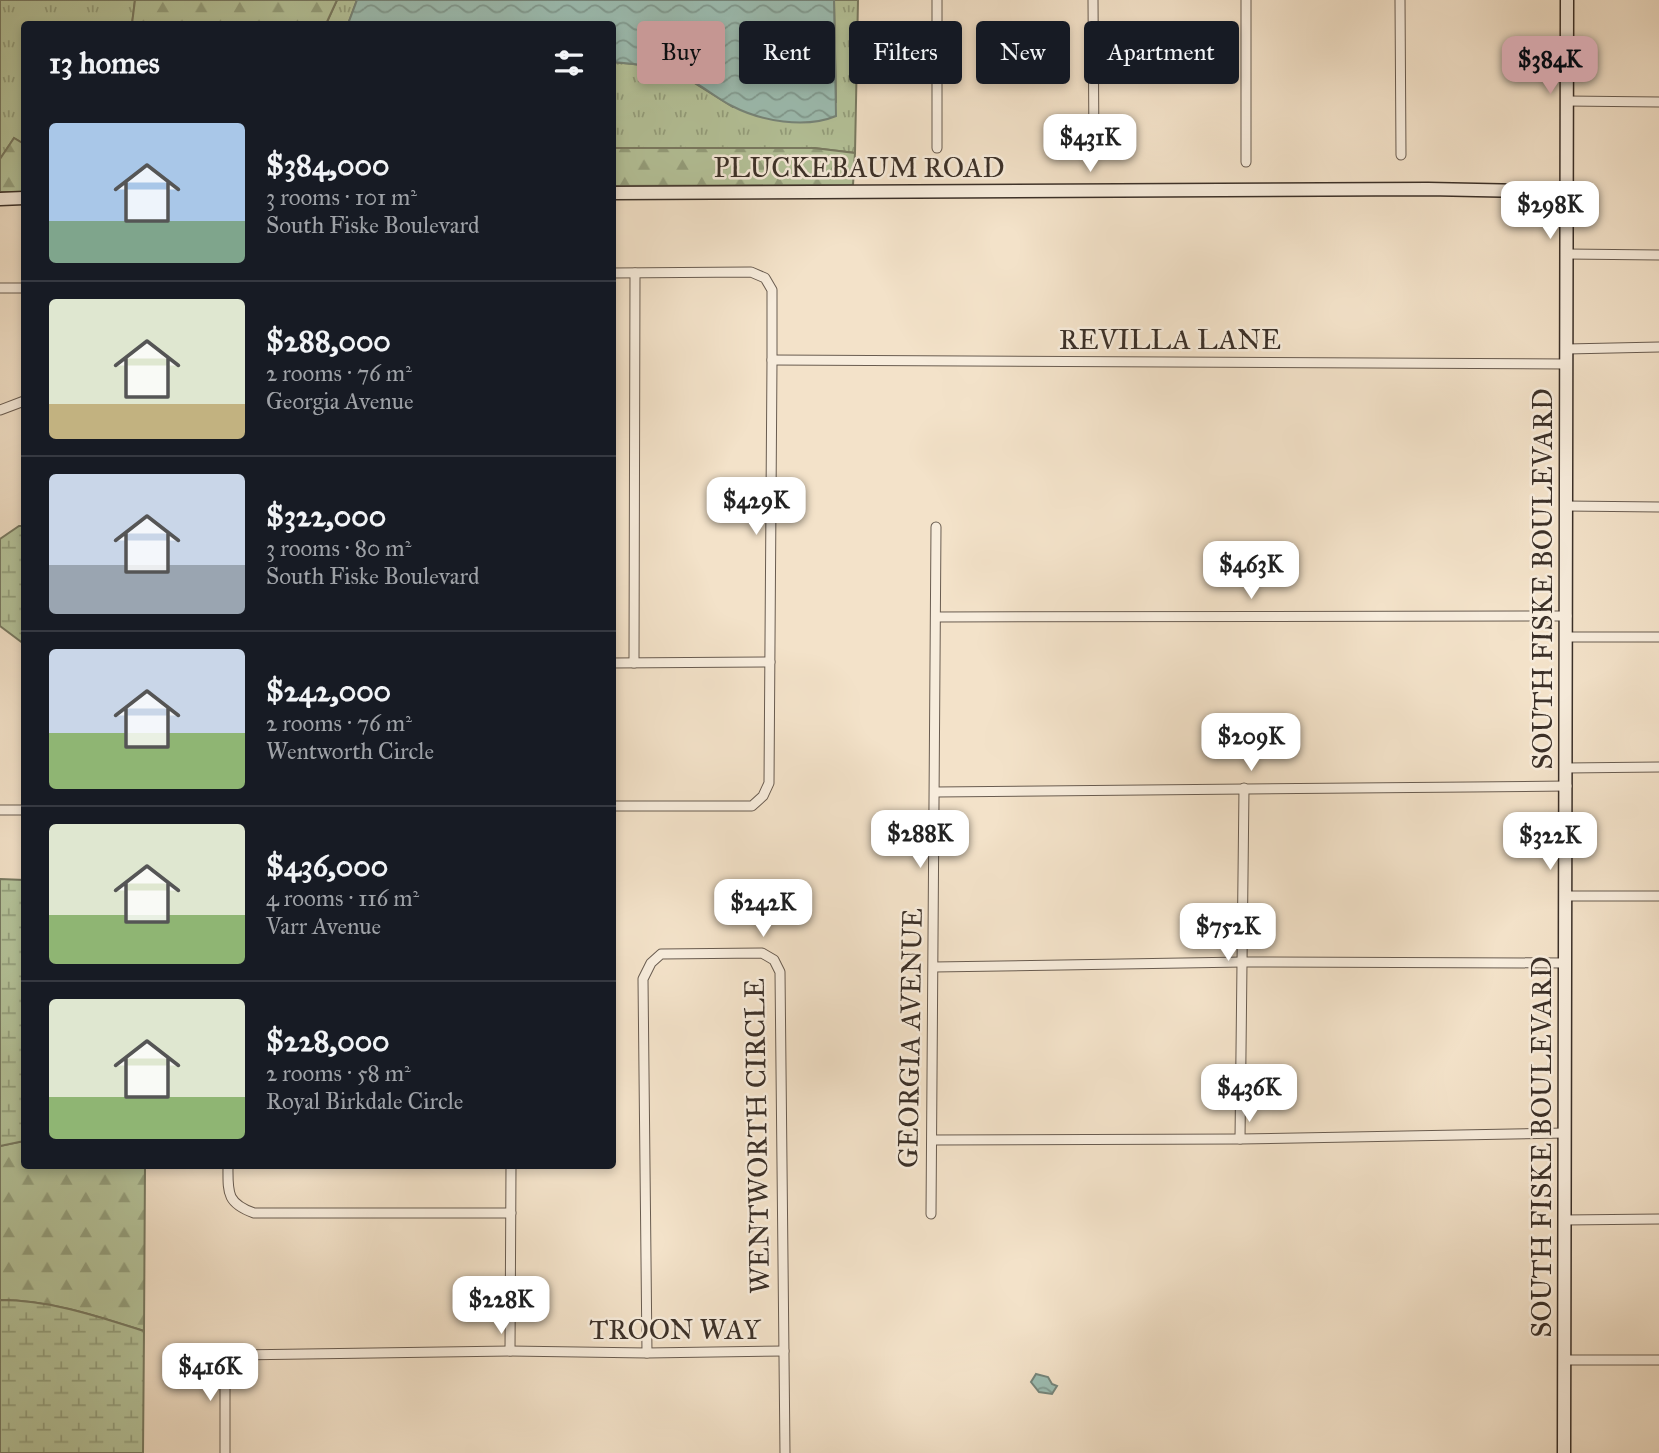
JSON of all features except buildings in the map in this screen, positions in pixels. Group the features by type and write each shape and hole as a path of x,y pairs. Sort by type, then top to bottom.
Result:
{"main road":[{"name":"SOUTH FISKE BOULEVARD","path":"1564,1453 1567,0"},
{"name":"PLUCKEBAUM ROAD","path":"616,193 1428,189 1567,192"},
{"path":"0,199 21,198"}],"street":[{"path":"937,0 937,148"},
{"path":"1093,0 1094,149"},
{"path":"1246,0 1246,162"},
{"path":"1400,0 1401,155"},
{"path":"1567,101 1659,102"},
{"path":"1567,254 1659,255"},
{"path":"616,273 751,272 765,278 772,290 769,783 763,796 752,806 616,806"},
{"path":"634,663 635,273"},
{"path":"0,288 21,288"},
{"path":"1567,349 1659,347"},
{"name":"REVILLA LANE","path":"772,360 1567,364"},
{"path":"0,410 21,402"},
{"path":"1566,506 1659,507"},
{"name":"GEORGIA AVENUE","path":"931,1214 936,527"},
{"path":"936,617 1567,615"},
{"path":"1567,637 1659,637"},
{"path":"616,663 770,662"},
{"path":"1567,768 1659,767"},
{"path":"936,792 1567,786"},
{"path":"1240,1139 1244,788"},
{"path":"0,810 21,810"},
{"path":"1566,896 1659,896"},
{"name":"WENTWORTH CIRCLE","path":"647,1353 643,979 650,963 661,954 762,953 774,960 780,972 785,1453"},
{"path":"934,967 1243,962 1565,963"},
{"path":"933,1140 1240,1139 1565,1133"},
{"path":"228,1169 228,1194 239,1208 254,1213 511,1213"},
{"path":"510,1351 511,1169"},
{"path":"1565,1220 1659,1219"},
{"name":"TROON WAY","path":"225,1453 225,1375 245,1355 784,1351"},
{"path":"1566,1360 1659,1360"}],"green space":[{"path":"0,0 135,0 132,21 21,21 21,142 14,138 0,159"},
{"path":"135,0 337,0 327,21 132,21"},
{"path":"337,0 357,0 349,21 327,21"},
{"path":"834,0 858,0 858,21 849,21 849,84 856,84 855,153 814,148 616,148 616,62 637,64 637,84 696,84 733,107 836,102"},
{"path":"14,138 21,142 21,192 0,192 0,159"},
{"path":"616,148 814,148 855,153 853,185 616,186"},
{"path":"21,526 21,642 0,626 0,539"},
{"path":"0,879 21,880 21,1142 0,1146"},
{"path":"21,1142 21,1169 145,1169 144,1331 55,1306 0,1300 0,1146"},
{"path":"0,1300 55,1306 144,1331 143,1453 0,1453"}],"water":[{"path":"357,0 834,0 834,21 739,21 739,84 835,84 835,58 836,116 797,123 756,116 732,106 698,84 725,84 725,21 637,21 637,65 616,62 616,21 349,21"},
{"path":"1036,1374 1048,1377 1052,1384 1057,1386 1052,1394 1039,1392 1031,1382"}]}
